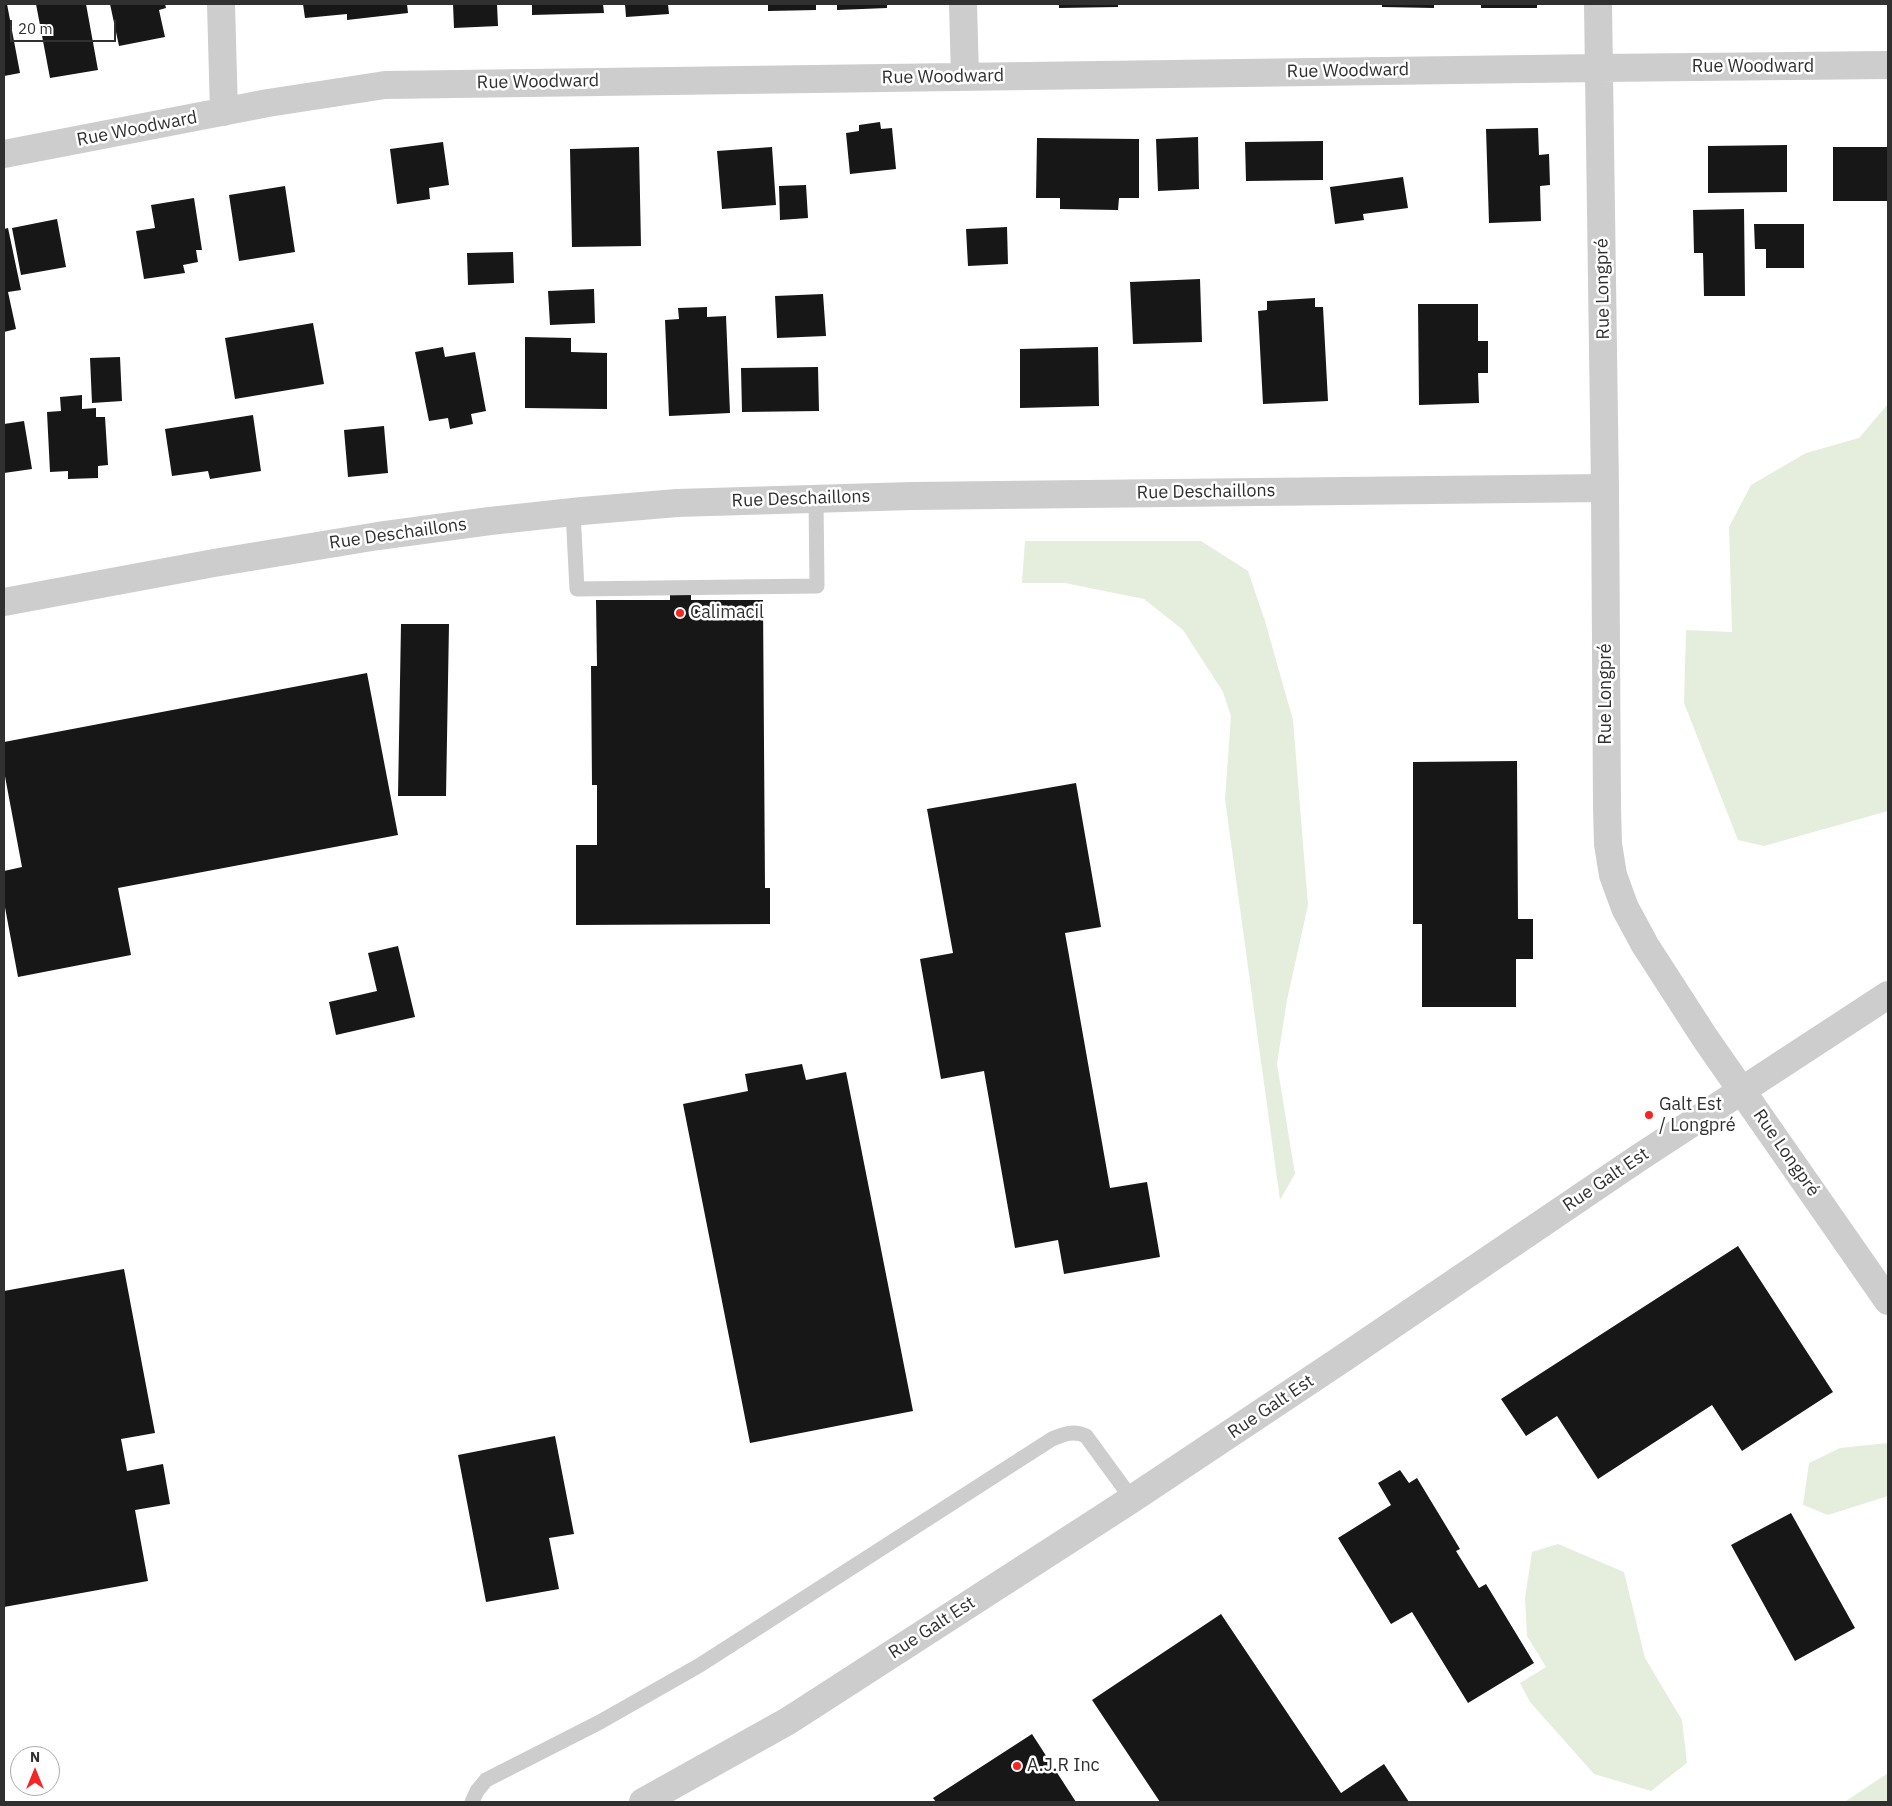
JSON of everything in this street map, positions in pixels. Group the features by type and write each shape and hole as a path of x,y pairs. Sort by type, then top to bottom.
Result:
{"street":[{"path":"221,4 224,112"},
{"path":"963,4 965,77"},
{"name":"Rue Longpré","path":"1598,4 1606,488 1607,808 1608,844 1613,875 1625,908 1645,945 1742,1090 1888,1301"},
{"name":"Rue Woodward","path":"4,154 268,103 386,85 1599,68 1888,66"},
{"name":"Rue Deschaillons","path":"4,602 214,563 378,536 490,521 677,503 990,495 1606,488"},
{"name":"Rue Galt Est","path":"643,1802 788,1721 1132,1499 1742,1090 1888,995"}],"lane":[{"path":"573,512 577,589 817,586 816,499"},
{"path":"472,1802 477,1790 486,1780 600,1722 700,1665 1052,1439 1067,1433 1080,1433 1086,1436 1132,1499"}],"green space":[{"path":"1888,404 1888,811 1764,846 1738,840 1684,703 1686,630 1732,632 1729,527 1751,485 1806,453 1859,438"},
{"path":"1025,541 1201,541 1248,571 1265,621 1293,720 1308,905 1287,1000 1277,1064 1295,1174 1280,1200 1225,799 1231,716 1223,692 1183,630 1144,599 1065,583 1022,583"},
{"path":"1888,1443 1888,1496 1828,1515 1803,1505 1809,1463 1840,1448"},
{"path":"1558,1544 1624,1572 1645,1658 1682,1720 1687,1763 1651,1791 1594,1774 1530,1702 1520,1683 1546,1667 1527,1636 1525,1598 1532,1552"},
{"path":"1888,1773 1888,1802 1845,1802 1846,1801"}],"building":[{"path":"4,4 7,4 20,73 4,76"},
{"path":"36,4 86,4 98,70 50,78"},
{"path":"110,4 165,4 166,8 159,10 165,37 119,46"},
{"path":"303,4 407,4 408,13 347,20 347,14 305,18"},
{"path":"453,4 497,4 498,26 454,28"},
{"path":"532,4 603,4 604,13 532,15"},
{"path":"625,4 668,4 669,14 626,17"},
{"path":"768,4 816,4 816,10 768,11"},
{"path":"837,4 887,4 887,8 837,10"},
{"path":"1059,4 1118,4 1118,7 1059,8"},
{"path":"1382,4 1434,4 1434,8 1382,7"},
{"path":"1481,4 1537,4 1537,8 1481,8"},
{"path":"880,122 881,129 892,128 896,169 850,174 846,133 859,131 859,125"},
{"path":"1538,128 1539,155 1549,154 1550,185 1540,186 1541,221 1489,223 1486,129"},
{"path":"1198,137 1199,189 1158,191 1156,139"},
{"path":"1037,138 1139,139 1139,198 1119,198 1118,210 1060,209 1060,198 1036,198"},
{"path":"1323,141 1323,180 1246,181 1245,142"},
{"path":"443,142 449,185 429,188 430,199 397,204 390,149"},
{"path":"1787,145 1787,192 1708,193 1708,146"},
{"path":"639,147 641,246 572,247 570,149"},
{"path":"772,147 776,205 722,209 717,151"},
{"path":"1833,147 1888,147 1888,201 1833,201"},
{"path":"1403,177 1408,208 1363,214 1364,220 1335,224 1330,187"},
{"path":"806,185 808,218 780,220 779,186"},
{"path":"285,186 295,252 239,261 229,195"},
{"path":"194,198 202,250 196,250 198,262 183,265 185,273 144,279 136,231 155,228 151,205"},
{"path":"1744,209 1745,296 1704,296 1703,253 1694,253 1693,210"},
{"path":"57,219 66,267 21,275 12,228"},
{"path":"1754,224 1804,224 1804,268 1766,268 1766,249 1755,249"},
{"path":"1007,227 1008,264 968,266 966,229"},
{"path":"8,228 21,290 8,292 16,329 4,332 4,229"},
{"path":"513,252 514,283 468,285 467,253"},
{"path":"1200,279 1202,342 1133,344 1130,282"},
{"path":"594,289 595,323 550,325 548,291"},
{"path":"823,294 826,336 777,338 775,296"},
{"path":"1315,298 1315,307 1323,307 1328,401 1263,404 1258,311 1267,310 1267,301"},
{"path":"1418,304 1478,304 1478,341 1488,341 1488,373 1478,373 1479,403 1419,405"},
{"path":"707,307 707,317 726,316 730,413 669,416 665,320 679,319 678,308"},
{"path":"313,323 324,384 235,399 225,338"},
{"path":"525,337 571,338 571,352 607,353 607,409 525,408"},
{"path":"443,347 445,357 475,352 486,411 471,414 473,424 450,429 448,418 429,421 415,352"},
{"path":"1098,347 1099,406 1020,408 1020,349"},
{"path":"120,357 122,401 92,403 90,358"},
{"path":"818,367 819,411 742,412 741,368"},
{"path":"82,395 82,409 96,408 96,417 105,417 108,465 98,466 98,478 68,479 68,471 50,472 47,412 61,411 60,397"},
{"path":"253,415 261,471 210,479 208,471 172,476 165,429"},
{"path":"24,421 32,469 4,473 4,424"},
{"path":"384,426 388,473 348,477 344,430"},
{"path":"670,593 691,593 691,600 763,600 765,888 770,888 770,924 576,925 576,845 597,845 597,785 592,785 591,666 597,666 596,600 670,600"},
{"path":"401,624 449,624 446,796 398,796"},
{"path":"367,673 398,835 118,888 131,955 18,977 4,902 4,871 22,867 4,771 4,742"},
{"path":"1517,761 1518,919 1533,919 1533,959 1516,959 1516,1007 1422,1007 1422,924 1413,924 1413,762"},
{"path":"1076,783 1101,927 1065,933 1110,1188 1147,1182 1160,1257 1064,1274 1058,1240 1015,1248 984,1071 941,1079 920,959 953,953 927,809"},
{"path":"398,946 415,1017 336,1035 329,1002 377,991 368,953"},
{"path":"802,1064 806,1080 846,1072 913,1411 750,1443 683,1104 748,1091 745,1074"},
{"path":"1738,1246 1833,1392 1742,1451 1712,1405 1598,1479 1557,1416 1526,1436 1501,1399"},
{"path":"124,1269 155,1433 121,1439 127,1471 163,1464 170,1504 135,1510 148,1581 4,1607 4,1291"},
{"path":"555,1436 574,1534 549,1538 559,1589 486,1602 458,1455"},
{"path":"1400,1470 1409,1483 1417,1478 1460,1549 1456,1551 1479,1588 1486,1584 1534,1663 1468,1703 1412,1612 1391,1624 1338,1538 1391,1505 1378,1483"},
{"path":"1791,1513 1855,1628 1795,1661 1731,1545"},
{"path":"1221,1614 1341,1793 1384,1764 1409,1802 1160,1802 1092,1700"},
{"name":"A.J.R Inc","path":"1032,1734 1076,1802 936,1802 933,1798"}],"place":[{"name":"Calimacil","path":"680,613"},
{"name":"Galt Est / Longpré","path":"1649,1115"},
{"name":"A.J.R Inc","path":"1017,1766"}]}
